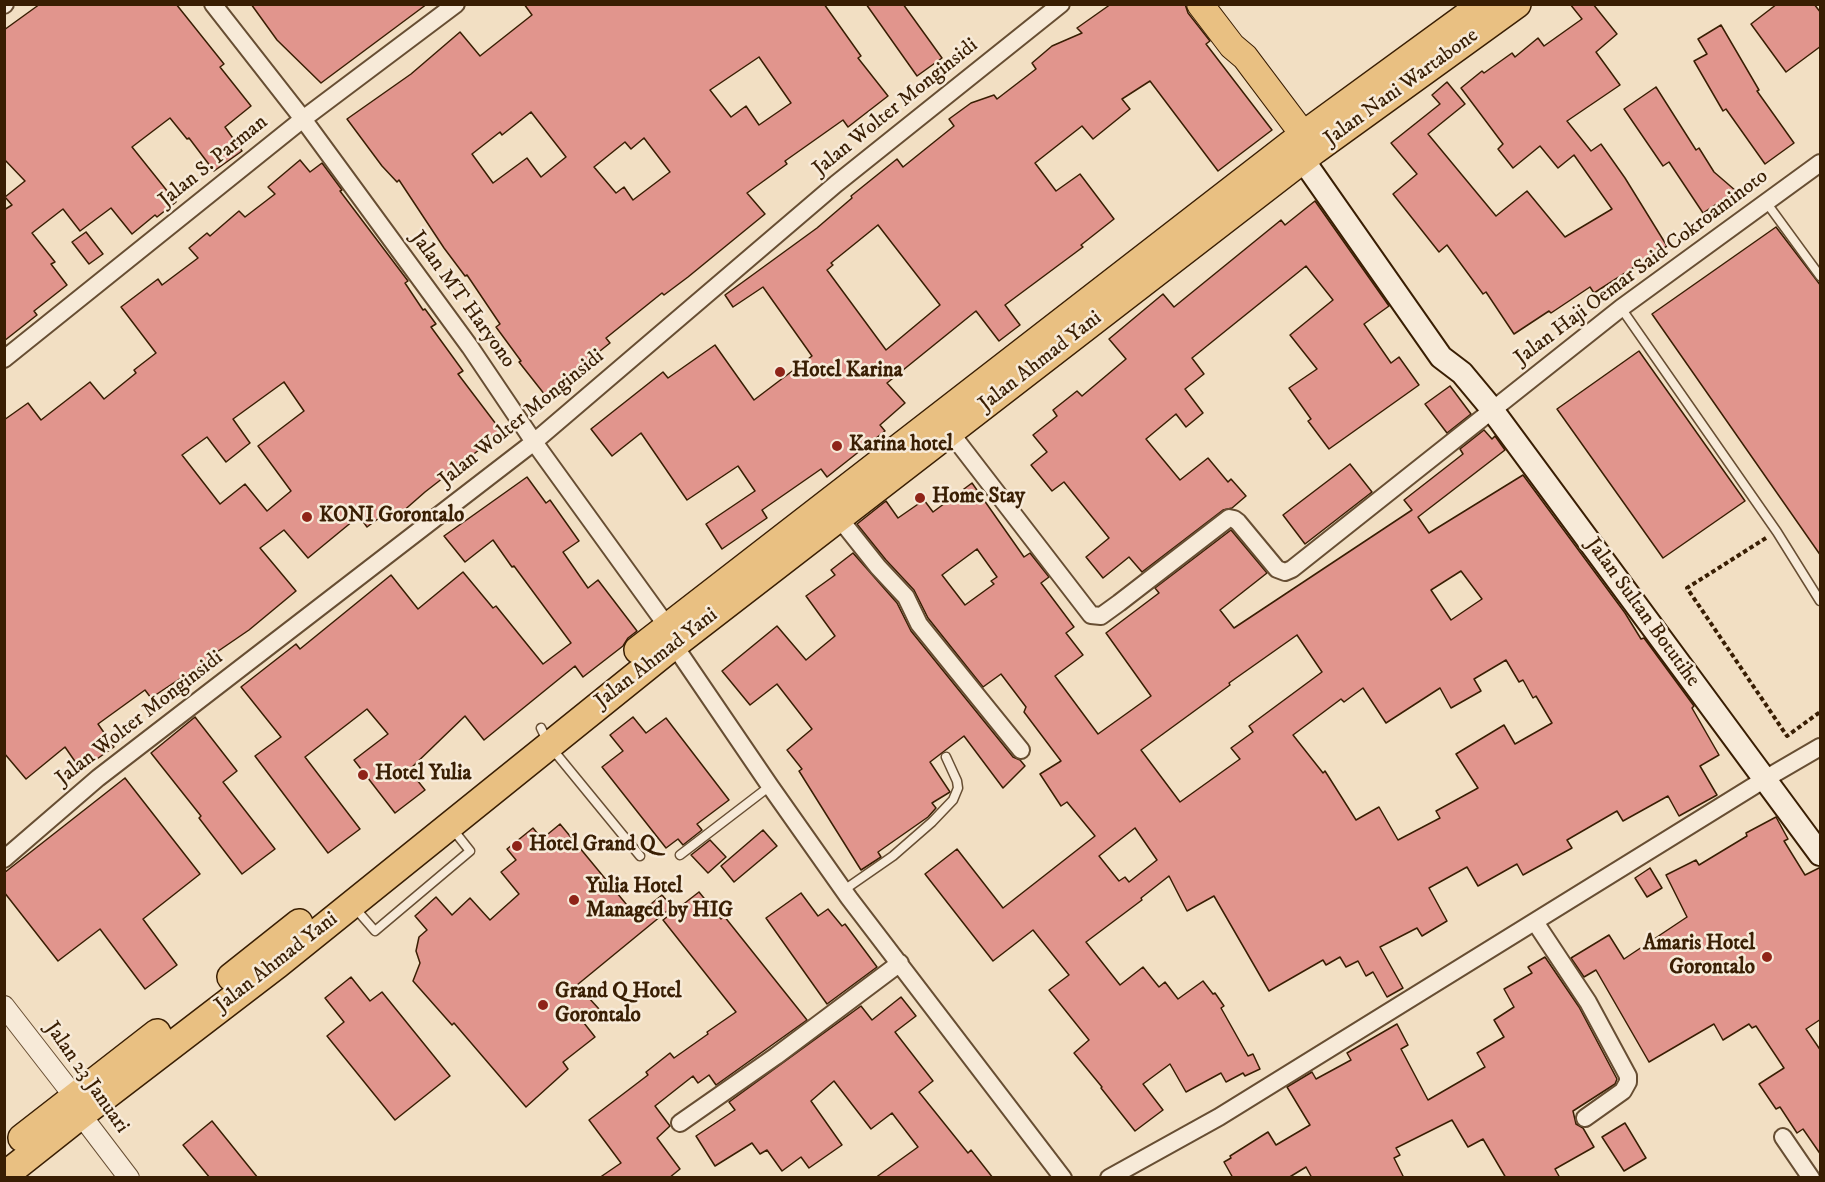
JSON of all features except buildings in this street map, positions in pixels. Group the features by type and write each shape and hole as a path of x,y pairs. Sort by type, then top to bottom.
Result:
{"highway":[{"name":"Jalan Nani Wartabone","path":"1303,147 1483,4"},
{"name":"Jalan Nani Wartabone","path":"1303,147 1517,4"},
{"name":"Jalan Ahmad Yani","path":"230,990 671,635 1303,147"},
{"name":"Jalan Ahmad Yani","path":"787,546 839,518 950,432 986,392"},
{"name":"Jalan Ahmad Yani","path":"4,1152 77,1105 230,990 352,904 449,825 545,736"},
{"name":"Jalan Ahmad Yani","path":"4,1176 77,1105"}],"main road":[{"path":"1200,4 1232,46 1234,68 1303,147"},
{"name":"Jalan Sultan Botutihe","path":"1303,147 1452,349 1462,372 1821,854"}],"street":[{"name":"Jalan MT Haryono","path":"213,4 303,119 470,347 534,442 671,635 770,786 846,894 1063,1178"},
{"name":"Jalan S. Parman","path":"4,358 303,119 456,4"},
{"name":"Jalan Wolter Monginsidi","path":"4,858 98,778 534,442 836,184 1061,4"},
{"name":"Jalan Haji Oemar Said Cokroaminoto","path":"950,432 1091,615 1101,616 1228,518 1238,522 1277,569 1285,572 1292,569 1621,308 1821,163"},
{"path":"839,518 878,567 906,597 919,624 1020,750"},
{"path":"1109,1178 1219,1116 1765,779 1821,747"},
{"path":"1535,922 1588,1002 1628,1076 1628,1082 1623,1091 1585,1118"},
{"path":"680,1123 776,1056 900,963"},
{"name":"Jalan 23 Januari","path":"4,1006 129,1178"},
{"path":"1784,1137 1811,1178"}],"lane":[{"path":"1766,202 1821,276"},
{"path":"1621,308 1777,532 1821,601"},
{"path":"545,736 640,856"},
{"path":"846,894 894,856 953,800 958,788 957,781 946,758"},
{"path":"680,855 770,786"},
{"path":"352,904 375,931 470,851 449,825"}],"path":[{"path":"1777,532 1687,588 1787,736 1821,712"}],"place":[{"name":"Hotel Karina","path":"780,372"},
{"name":"Karina hotel","path":"837,446"},
{"name":"Home Stay","path":"920,498"},
{"name":"KONI Gorontalo","path":"307,517"},
{"name":"Hotel Yulia","path":"363,775"},
{"name":"Hotel Grand Q","path":"517,846"},
{"name":"Yulia Hotel Managed by HIG","path":"574,900"},
{"name":"Amaris Hotel Gorontalo","path":"1767,957"},
{"name":"Grand Q Hotel Gorontalo","path":"543,1005"}]}
